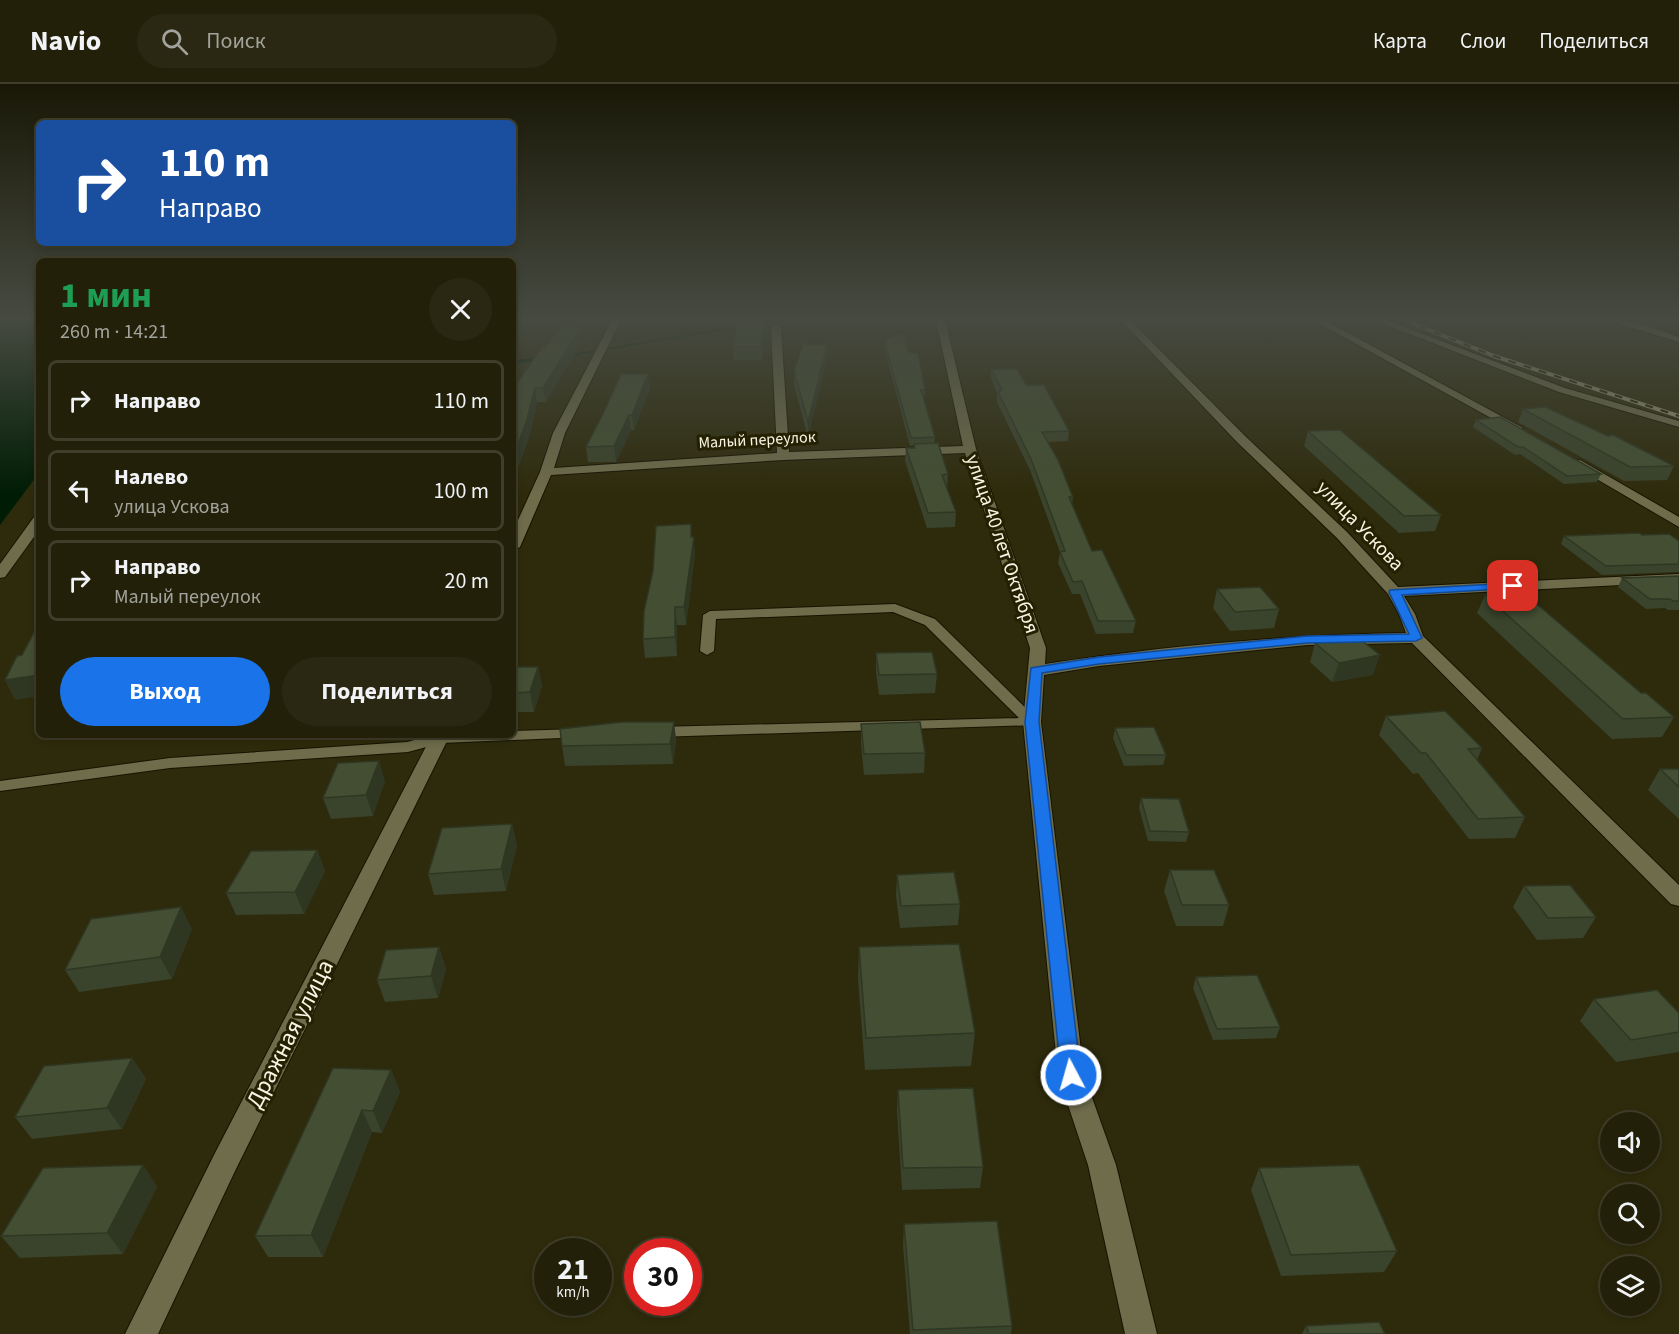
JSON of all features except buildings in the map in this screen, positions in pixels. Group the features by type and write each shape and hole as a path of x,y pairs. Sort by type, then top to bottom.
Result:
{"street":[{"path":"516,540 546,472 559,432 587,378"},
{"path":"779,378 783,456"},
{"name":"улица 40 лет Октября","path":"954,378 970,449 1038,648 1032,722 1071,1075 1102,1165 1141,1334"},
{"name":"улица Ускова","path":"1182,378 1241,439 1342,535 1394,592 1407,614 1416,638 1679,897"},
{"path":"1425,378 1532,436"},
{"name":"Малый переулок","path":"546,472 783,456 970,449"},
{"path":"1570,458 1679,523"},
{"path":"0,574 36,524"},
{"path":"1394,592 1679,578"},
{"path":"1036,670 1099,661 1307,640 1416,638"},
{"name":"Дражная улица","path":"141,1334 225,1162 440,738"}],"lane":[{"path":"1531,378 1562,390 1679,424"},
{"path":"707,651 710,615 895,608 930,622 1032,722"},
{"path":"641,733 1032,722"},
{"path":"516,736 594,734"},
{"path":"0,786 170,763 408,747 438,738"}],"shaded area":[{"path":"0,378 36,378 36,477 0,525"}],"railway":[{"path":"1563,378 1679,416"}],"route":[{"path":"1071,1075 1032,722 1036,670 1099,661 1307,640 1416,638 1407,614 1394,592 1513,586"}]}
